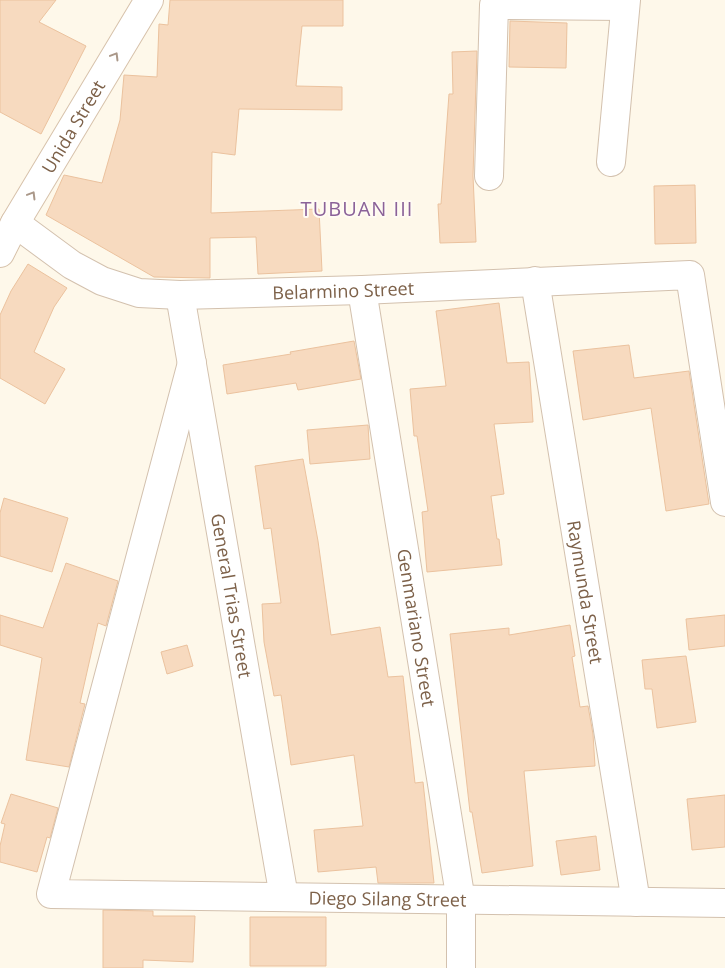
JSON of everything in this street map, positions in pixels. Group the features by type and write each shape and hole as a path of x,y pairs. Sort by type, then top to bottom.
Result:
{"street":[{"name":"Unida Street","path":"0,253 15,223 148,0"},
{"path":"489,176 494,5 626,3 611,162"},
{"name":"Belarmino Street","path":"15,223 72,265 102,280 139,293 180,295 362,290 690,275 725,502"},
{"name":"Raymunda Street","path":"535,281 636,902"},
{"name":"Genmariano Street","path":"362,290 461,901 461,968"},
{"name":"General Trias Street","path":"180,295 284,897"},
{"name":"Diego Silang Street","path":"192,364 51,894 461,901 725,903"}],"building":[{"path":"0,0 56,0 39,22 86,46 41,134 0,112"},
{"path":"170,0 343,0 343,26 302,26 296,86 342,87 342,110 239,109 235,155 212,152 211,213 319,209 322,271 258,274 256,237 210,238 210,278 154,277 46,215 64,175 102,183 120,120 124,75 157,77 159,24 168,25"},
{"path":"510,21 567,23 566,68 509,67"},
{"path":"477,51 473,176 476,242 440,243 438,204 441,204 449,94 453,94 452,52"},
{"path":"695,185 696,243 655,244 654,186"},
{"path":"28,264 67,288 54,307 34,352 65,369 45,404 0,378 0,315 11,291"},
{"path":"499,303 507,363 529,362 533,422 494,424 504,494 491,496 502,565 427,572 422,512 428,511 417,436 414,436 410,389 446,386 436,311"},
{"path":"354,341 361,379 298,390 296,383 227,394 223,365"},
{"path":"629,345 634,378 689,371 709,504 666,511 651,408 583,420 573,351"},
{"path":"368,425 370,459 310,464 307,430"},
{"path":"303,459 318,541 331,635 380,627 388,677 403,676 415,783 423,782 434,883 378,883 376,867 318,872 314,830 363,826 354,755 291,765 281,695 274,696 264,642 262,604 281,603 271,528 264,529 255,466"},
{"path":"4,498 68,518 52,572 0,556 0,513"},
{"path":"66,563 118,581 106,626 98,623 80,703 85,704 69,767 26,760 42,658 0,645 0,615 43,628"},
{"path":"725,615 725,646 689,650 686,619"},
{"path":"570,625 575,656 572,657 580,707 588,706 593,734 595,766 524,771 533,866 482,873 472,812 470,812 450,634 509,628 509,635"},
{"path":"187,645 193,666 167,674 161,652"},
{"path":"686,656 696,722 657,728 652,689 645,689 642,660"},
{"path":"11,794 58,808 50,838 47,837 37,872 0,862 0,846 5,824 1,823"},
{"path":"725,795 725,847 692,850 687,799"},
{"path":"596,836 600,870 561,875 556,841"},
{"path":"103,910 153,911 153,916 195,916 193,962 143,960 143,968 103,968"},
{"path":"250,917 326,917 326,966 250,966"}],"district":[{"name":"TUBUAN III","path":"357,208"}]}
